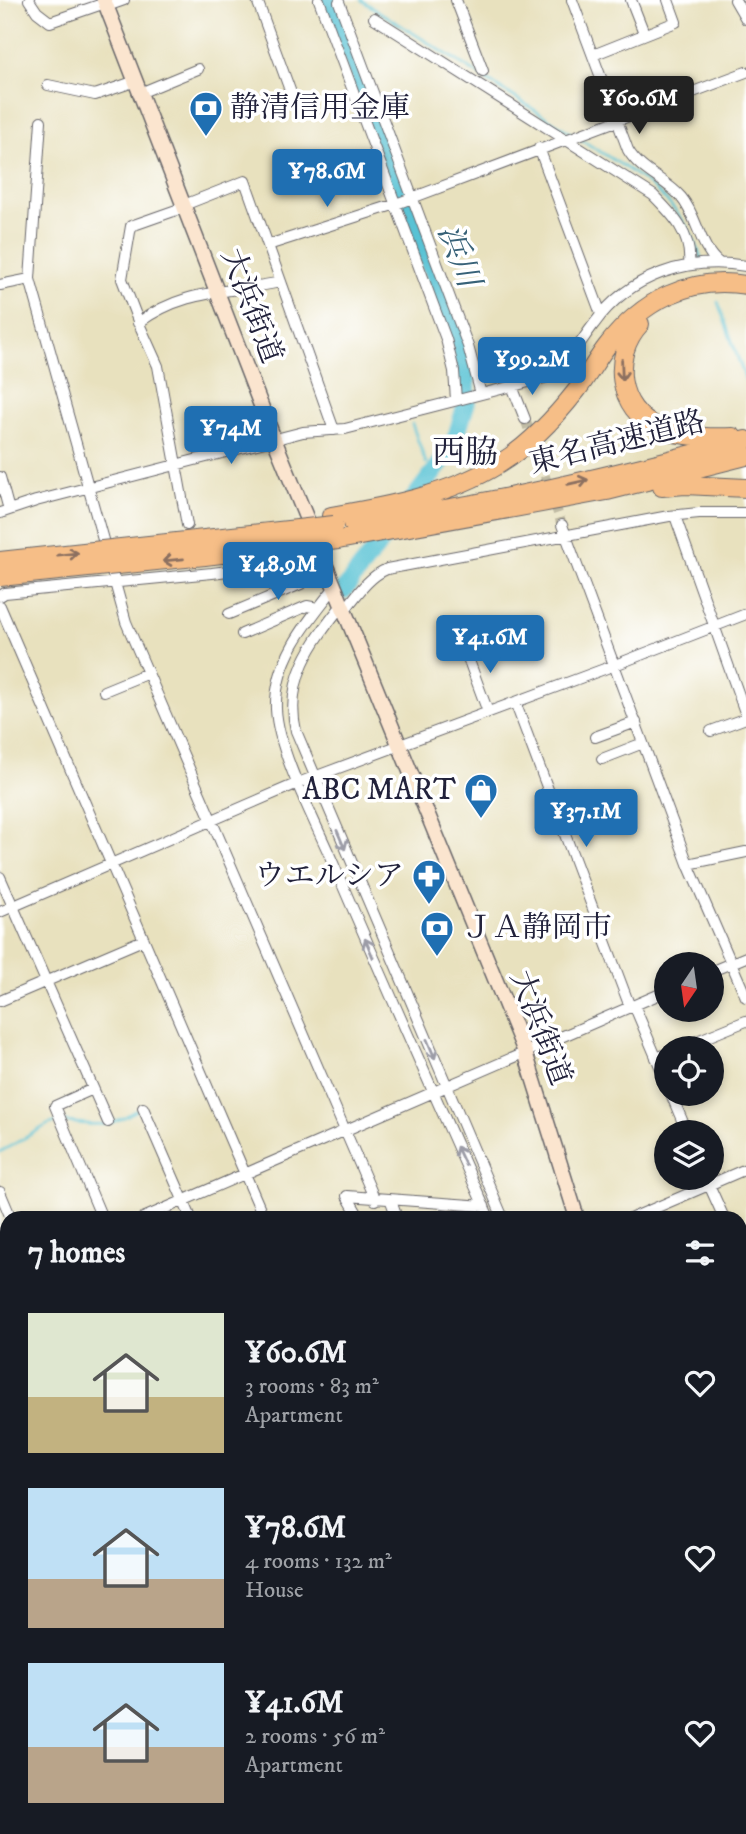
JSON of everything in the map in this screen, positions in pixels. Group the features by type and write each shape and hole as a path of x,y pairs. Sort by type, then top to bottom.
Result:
{"highway":[{"path":"334,527 397,503 435,493 500,464 543,430 577,390 623,327 641,310 660,298 698,285 719,282 746,285"},
{"path":"746,293 729,290 694,294 660,308 643,320 626,343 621,371 624,390 632,405 643,418 656,427 715,438 746,438"},
{"name":"東名高速道路","path":"0,577 192,558 334,527 372,535 411,522 746,438"},
{"name":"東名高速道路","path":"0,561 334,527 384,519 411,522 607,491 746,456"},
{"path":"607,491 685,485 746,488"}],"street":[{"path":"29,0 37,12 50,22 105,3 124,0"},
{"path":"257,0 295,104"},
{"path":"319,0 446,339 454,371 456,400"},
{"path":"456,0 483,71"},
{"path":"572,0 634,161 667,184 685,202 715,264"},
{"path":"631,0 644,33"},
{"path":"593,55 676,22 668,0"},
{"path":"735,0 746,19"},
{"path":"339,2 468,346 481,394"},
{"name":"大浜街道","path":"105,3 274,439 525,1052 575,1211"},
{"path":"374,18 653,195 681,227 690,253 690,265"},
{"path":"48,85 95,95 138,87 198,69"},
{"path":"268,245 396,204 746,72"},
{"path":"41,121 30,279 127,622 374,1200"},
{"path":"539,149 601,314"},
{"path":"187,525 158,366 122,279 131,226 245,181 334,430"},
{"path":"671,213 685,202"},
{"path":"681,227 695,219"},
{"path":"0,477 4,511 274,439 311,430 334,430 512,386 553,374 601,314 637,284 657,274 690,265 746,266"},
{"path":"0,285 30,279"},
{"path":"138,323 151,313 182,299 280,282"},
{"path":"512,386 524,419"},
{"path":"500,1211 314,777 293,720 294,690 302,661 317,635 376,573 387,569 675,516 746,513"},
{"path":"675,516 746,717 711,732"},
{"path":"562,525 688,864 746,997"},
{"path":"0,596 5,593 323,559"},
{"path":"229,614 301,583 298,562"},
{"path":"335,587 288,654 277,690 278,727 298,783 486,1211"},
{"path":"0,606 261,1211"},
{"path":"242,634 307,606 318,608"},
{"path":"0,912 298,783 746,614"},
{"path":"464,648 488,712"},
{"path":"104,691 148,673"},
{"path":"515,702 632,1006 654,1054"},
{"path":"595,737 636,722"},
{"path":"602,759 643,743"},
{"path":"688,864 746,852"},
{"path":"0,877 108,1122"},
{"path":"0,1001 143,940"},
{"path":"724,966 746,957"},
{"path":"159,1211 654,997"},
{"path":"709,1036 746,1021"},
{"path":"93,1089 55,1106 99,1211"},
{"path":"143,1108 188,1211"},
{"path":"724,1176 746,1169"},
{"path":"646,1211 690,1190"},
{"path":"712,1190 721,1211"},
{"path":"0,1192 8,1211"},
{"path":"356,1211 347,1196 484,1206"},
{"path":"391,1201 395,1211"}],"waterway":[{"name":"浜川","path":"330,0 460,347 467,380 467,401 456,437 447,455 344,590"},
{"path":"361,0 571,133"},
{"path":"580,139 637,175 669,203 693,238 702,261"},
{"path":"718,302 746,381"},
{"path":"412,424 426,463"},
{"path":"66,1122 110,1123 137,1110"},
{"path":"0,1152 49,1124 59,1122"}],"tunnel":[{"path":"525,419 562,525"}],"place":[{"name":"静清信用金庫","path":"206,138"},
{"name":"ABC MART","path":"481,820"},
{"name":"ウエルシア","path":"429,906"},
{"name":"ＪＡ静岡市","path":"437,958"}],"district":[{"name":"西脇","path":"465,453"}]}
